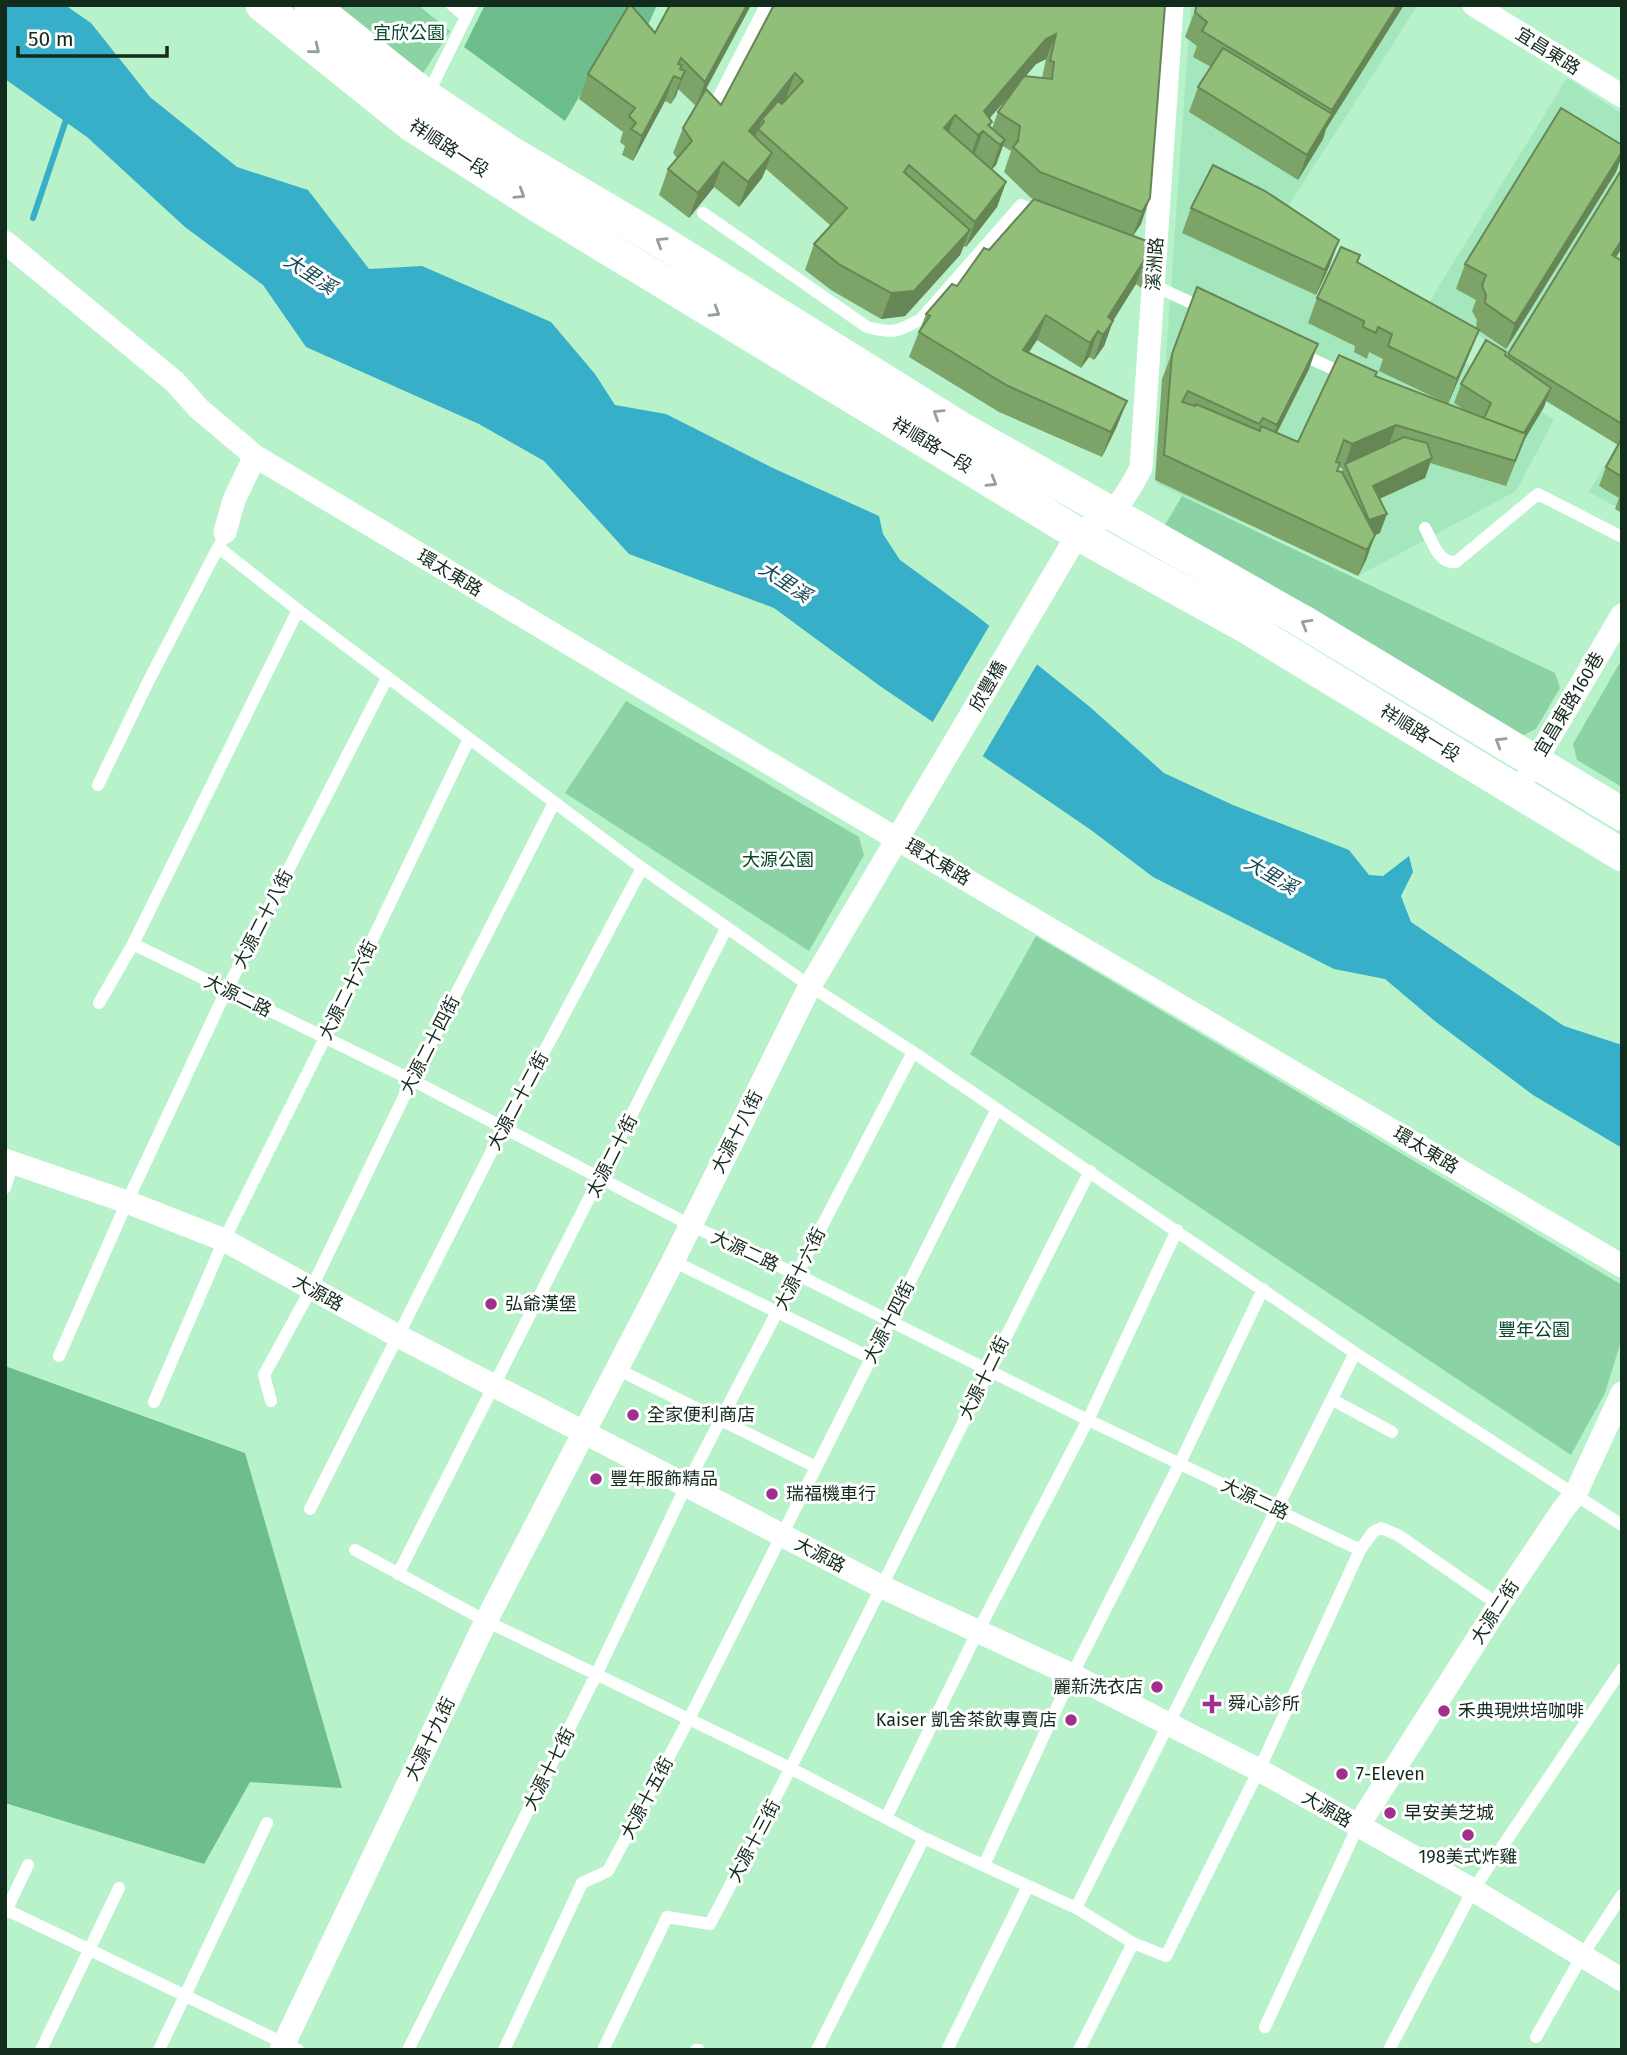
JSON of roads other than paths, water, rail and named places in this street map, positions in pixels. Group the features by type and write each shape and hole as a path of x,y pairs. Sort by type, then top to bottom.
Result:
{"street":[{"name":"祥順路一段","path":"262,5 410,124 543,209 1077,534 1254,632 1622,855"},
{"name":"祥順路一段","path":"311,5 427,97 513,154 652,236 959,427 1311,627 1622,814"},
{"name":"溪洲路","path":"1111,514 1125,498 1141,467 1153,285 1149,255 1172,5"},
{"name":"宜昌東路","path":"1474,5 1622,96"},
{"name":"環太東路","path":"5,242 175,382 199,409 255,456 841,806 1622,1266"},
{"path":"222,540 234,500 255,456"},
{"path":"1077,534 1111,514"},
{"name":"欣豐橋","path":"899,839 1077,534"},
{"name":"宜昌東路160巷","path":"1517,792 1622,615"},
{"name":"大源十八街","path":"585,1431 810,986 899,839"},
{"name":"大源路","path":"9,1161 127,1202 224,1240 398,1336 882,1587 1072,1675 1259,1770 1473,1890 1622,1980"},
{"name":"大源二街","path":"1358,1826 1499,1605 1564,1507 1575,1495 1620,1402"},
{"name":"大源十九街","path":"288,2048 486,1621 585,1431"}],"lane":[{"path":"427,97 469,11 452,5"},
{"path":"708,118 766,5"},
{"path":"703,213 867,327 888,333 908,327 921,319 1021,205 1058,220"},
{"path":"1153,285 1215,314"},
{"path":"1289,348 1363,383"},
{"path":"1425,528 1441,559 1448,563 1457,562 1538,495 1622,537"},
{"path":"98,785 222,540 298,610 642,868 810,986 914,1052 1355,1353 1622,1525"},
{"path":"99,1003 133,944 298,610"},
{"name":"大源二十八街","path":"59,1356 127,1202 226,991 387,678"},
{"name":"大源二十六街","path":"154,1402 224,1240 469,739"},
{"name":"大源二十四街","path":"271,1401 264,1375 311,1289 412,1080 554,803"},
{"name":"大源二十二街","path":"310,1509 503,1129 642,868"},
{"name":"太源二十街","path":"398,1573 727,927"},
{"name":"大源二路","path":"133,944 412,1080 690,1226 796,1274 987,1371 1360,1550"},
{"name":"大源十六街","path":"686,1486 914,1052"},
{"name":"大源十四街","path":"781,1535 997,1109"},
{"path":"5,1188 9,1161"},
{"name":"大源十二街","path":"882,1587 987,1371 1090,1171"},
{"path":"886,1818 978,1631 1088,1420 1177,1230"},
{"path":"673,1261 871,1358"},
{"path":"984,1865 1072,1675 1180,1463 1263,1289"},
{"path":"1076,1908 1355,1353"},
{"path":"617,1369 816,1466"},
{"path":"1333,1400 1392,1432"},
{"name":"大源十七街","path":"408,2050 597,1673 686,1486"},
{"path":"355,1550 486,1621 792,1769 1027,1888 1076,1908 1133,1943 1166,1956 1259,1770 1360,1550 1373,1532 1381,1528 1398,1535 1499,1605"},
{"name":"大源十五街","path":"505,2050 582,1883 608,1871 689,1719 781,1535"},
{"name":"大源十三街","path":"603,2050 667,1917 710,1924 792,1769 882,1587"},
{"path":"1389,2050 1473,1890 1622,1669"},
{"path":"159,2050 268,1823"},
{"path":"1265,2027 1358,1826"},
{"path":"817,2050 925,1838"},
{"path":"28,1865 6,1911 288,2048"},
{"path":"41,2050 119,1888"},
{"path":"947,2050 1027,1888"},
{"path":"1536,2037 1582,1956 1622,1895"},
{"path":"1079,2050 1133,1943"}],"water":[{"name":"大里溪","path":"5,5 65,5 91,23 150,97 237,167 308,190 369,269 422,266 551,322 595,374 615,405 666,414 775,469 879,516 883,534 900,560 977,616 1090,707 1164,773 1233,805 1349,850 1369,875 1383,876 1409,856 1413,872 1401,896 1411,922 1564,1026 1622,1045 1622,1148 1533,1095 1436,1022 1385,979 1334,969 1153,877 1091,830 880,686 774,608 629,554 544,461 479,424 306,347 263,285 185,227 87,137 5,79"}],"waterway":[{"path":"33,218 68,114"}],"place":[{"name":"弘爺漢堡","path":"491,1304"},
{"name":"全家便利商店","path":"633,1415"},
{"name":"豐年服飾精品","path":"596,1479"},
{"name":"瑞福機車行","path":"772,1494"},
{"name":"麗新洗衣店","path":"1157,1687"},
{"name":"舜心診所","path":"1212,1704"},
{"name":"禾典現烘培咖啡","path":"1444,1711"},
{"name":"Kaiser 凱舍茶飲專賣店","path":"1071,1720"},
{"name":"7-Eleven","path":"1342,1774"},
{"name":"早安美芝城","path":"1390,1813"},
{"name":"198美式炸雞","path":"1468,1835"}],"park label":[{"name":"宜欣公園","path":"409,33"},
{"name":"大源公園","path":"778,860"},
{"name":"豐年公園","path":"1534,1330"}]}
